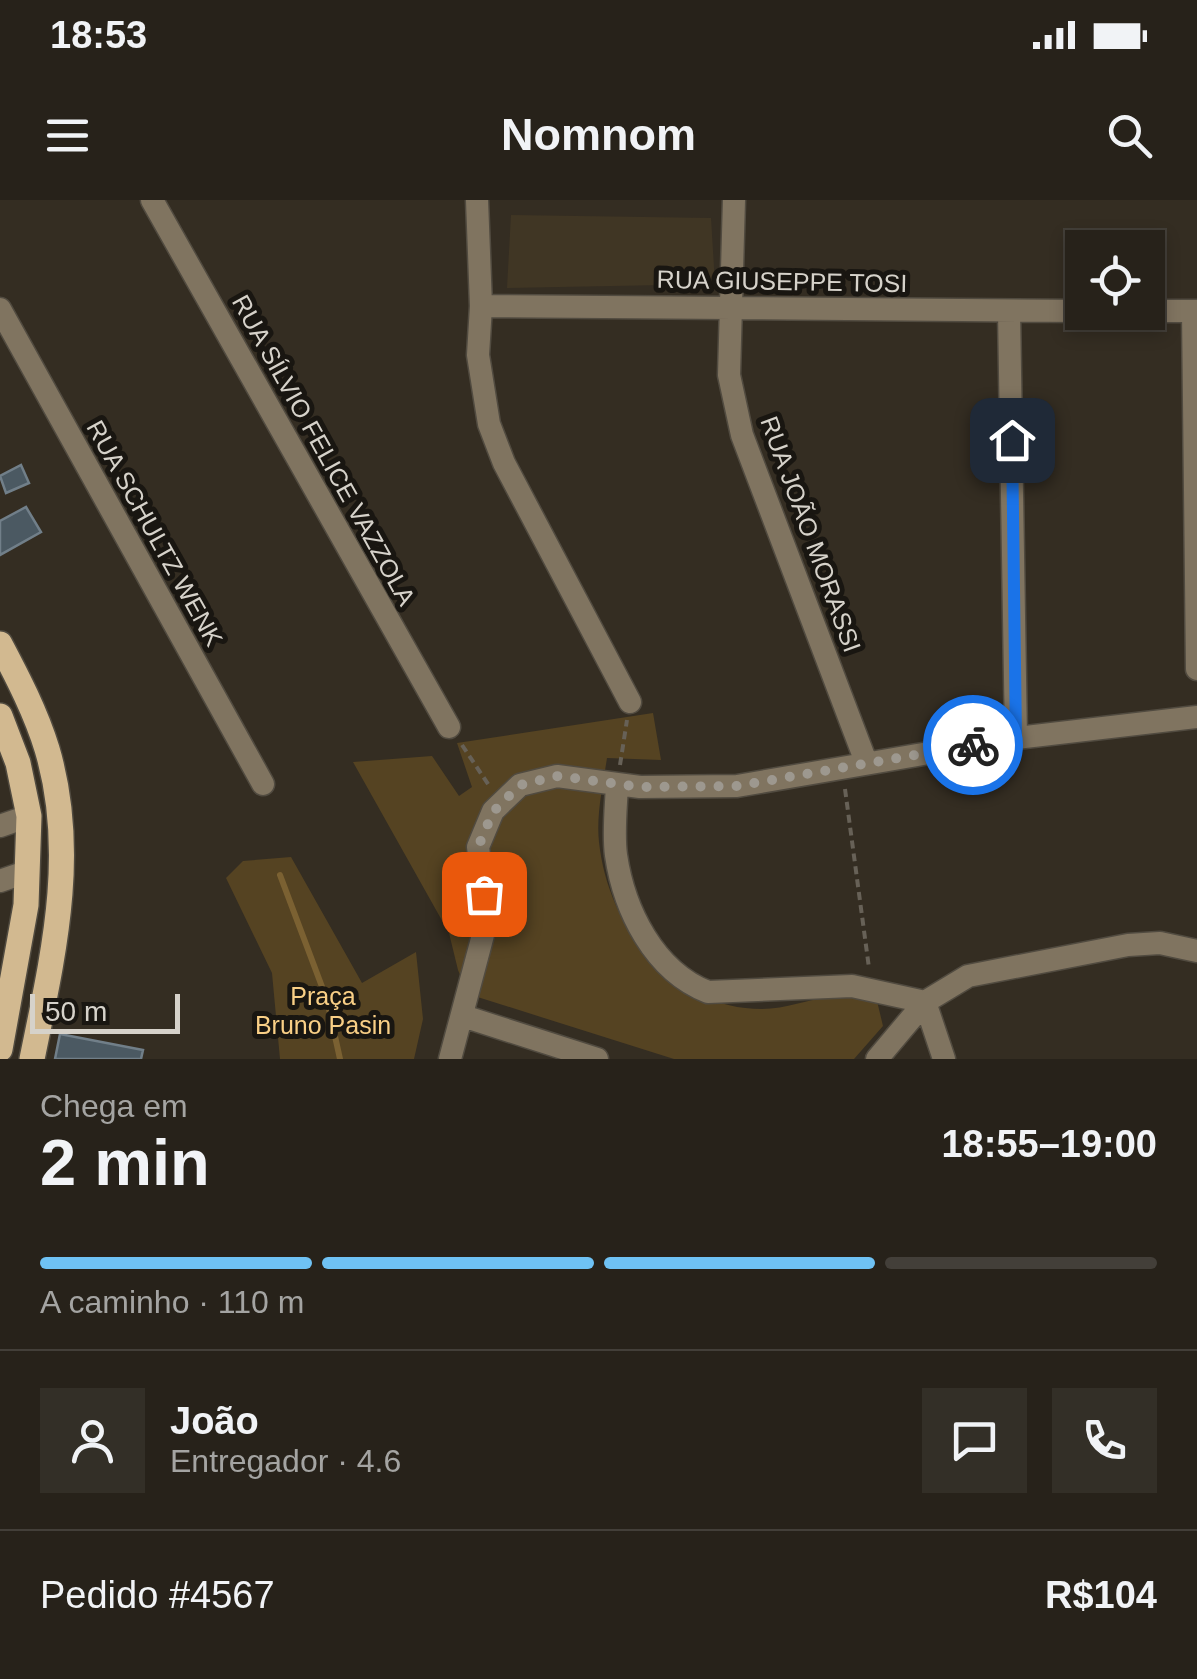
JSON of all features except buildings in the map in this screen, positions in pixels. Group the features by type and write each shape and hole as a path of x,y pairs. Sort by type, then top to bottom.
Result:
{"main road":[{"path":"0,644 47,749 63,847 62,898 32,1059"},
{"path":"0,716 18,763 28,816 22,936 0,1049"}],"street":[{"name":"RUA SÍLVIO FELICE VAZZOLA","path":"152,200 449,728"},
{"path":"477,200 481,306 478,356 490,424 504,463 630,702"},
{"name":"RUA JOÃO MORASSI","path":"734,200 730,375 742,436 866,762"},
{"name":"RUA GIUSEPPE TOSI","path":"481,306 1065,311"},
{"name":"RUA SCHULTZ WENK","path":"0,309 263,784"},
{"path":"1009,310 1016,738"},
{"path":"1165,311 1195,311 1197,669"},
{"path":"450,1059 483,935 484,894 478,847 493,812 520,785 558,776 617,784 737,786 1016,738 1197,716"},
{"path":"617,784 615,852 624,894 639,928 661,958 690,985 708,992 872,988 925,1002"},
{"path":"0,826 28,816"},
{"path":"0,881 26,872"},
{"path":"877,1059 925,1002 968,976 1128,945 1160,943 1197,950"},
{"path":"925,1002 944,1059"},
{"path":"463,1016 597,1059"}],"path":[{"path":"617,784 630,702"},
{"path":"449,728 502,803"},
{"path":"842,768 872,988"}],"shaded area":[{"path":"511,215 711,218 715,284 507,288"}],"green space":[{"path":"653,713 661,760 607,758 599,811 605,874 631,933 673,979 700,995 730,1005 771,1009 837,996 877,1001 883,1026 854,1059 674,1059 468,994 449,933 353,762 432,756 459,796 472,787 457,743"},
{"name":"Praça Bruno Pasin","path":"291,857 362,983 416,952 423,1019 414,1059 280,1059 272,973 226,878 243,861"}],"waterway":[{"path":"280,875 327,1000 340,1059"}],"way so far":[{"path":"484,894 478,847 493,812 520,785 558,776 640,787 737,786 973,745"}],"route":[{"path":"973,745 1016,738 1012,440"}]}
